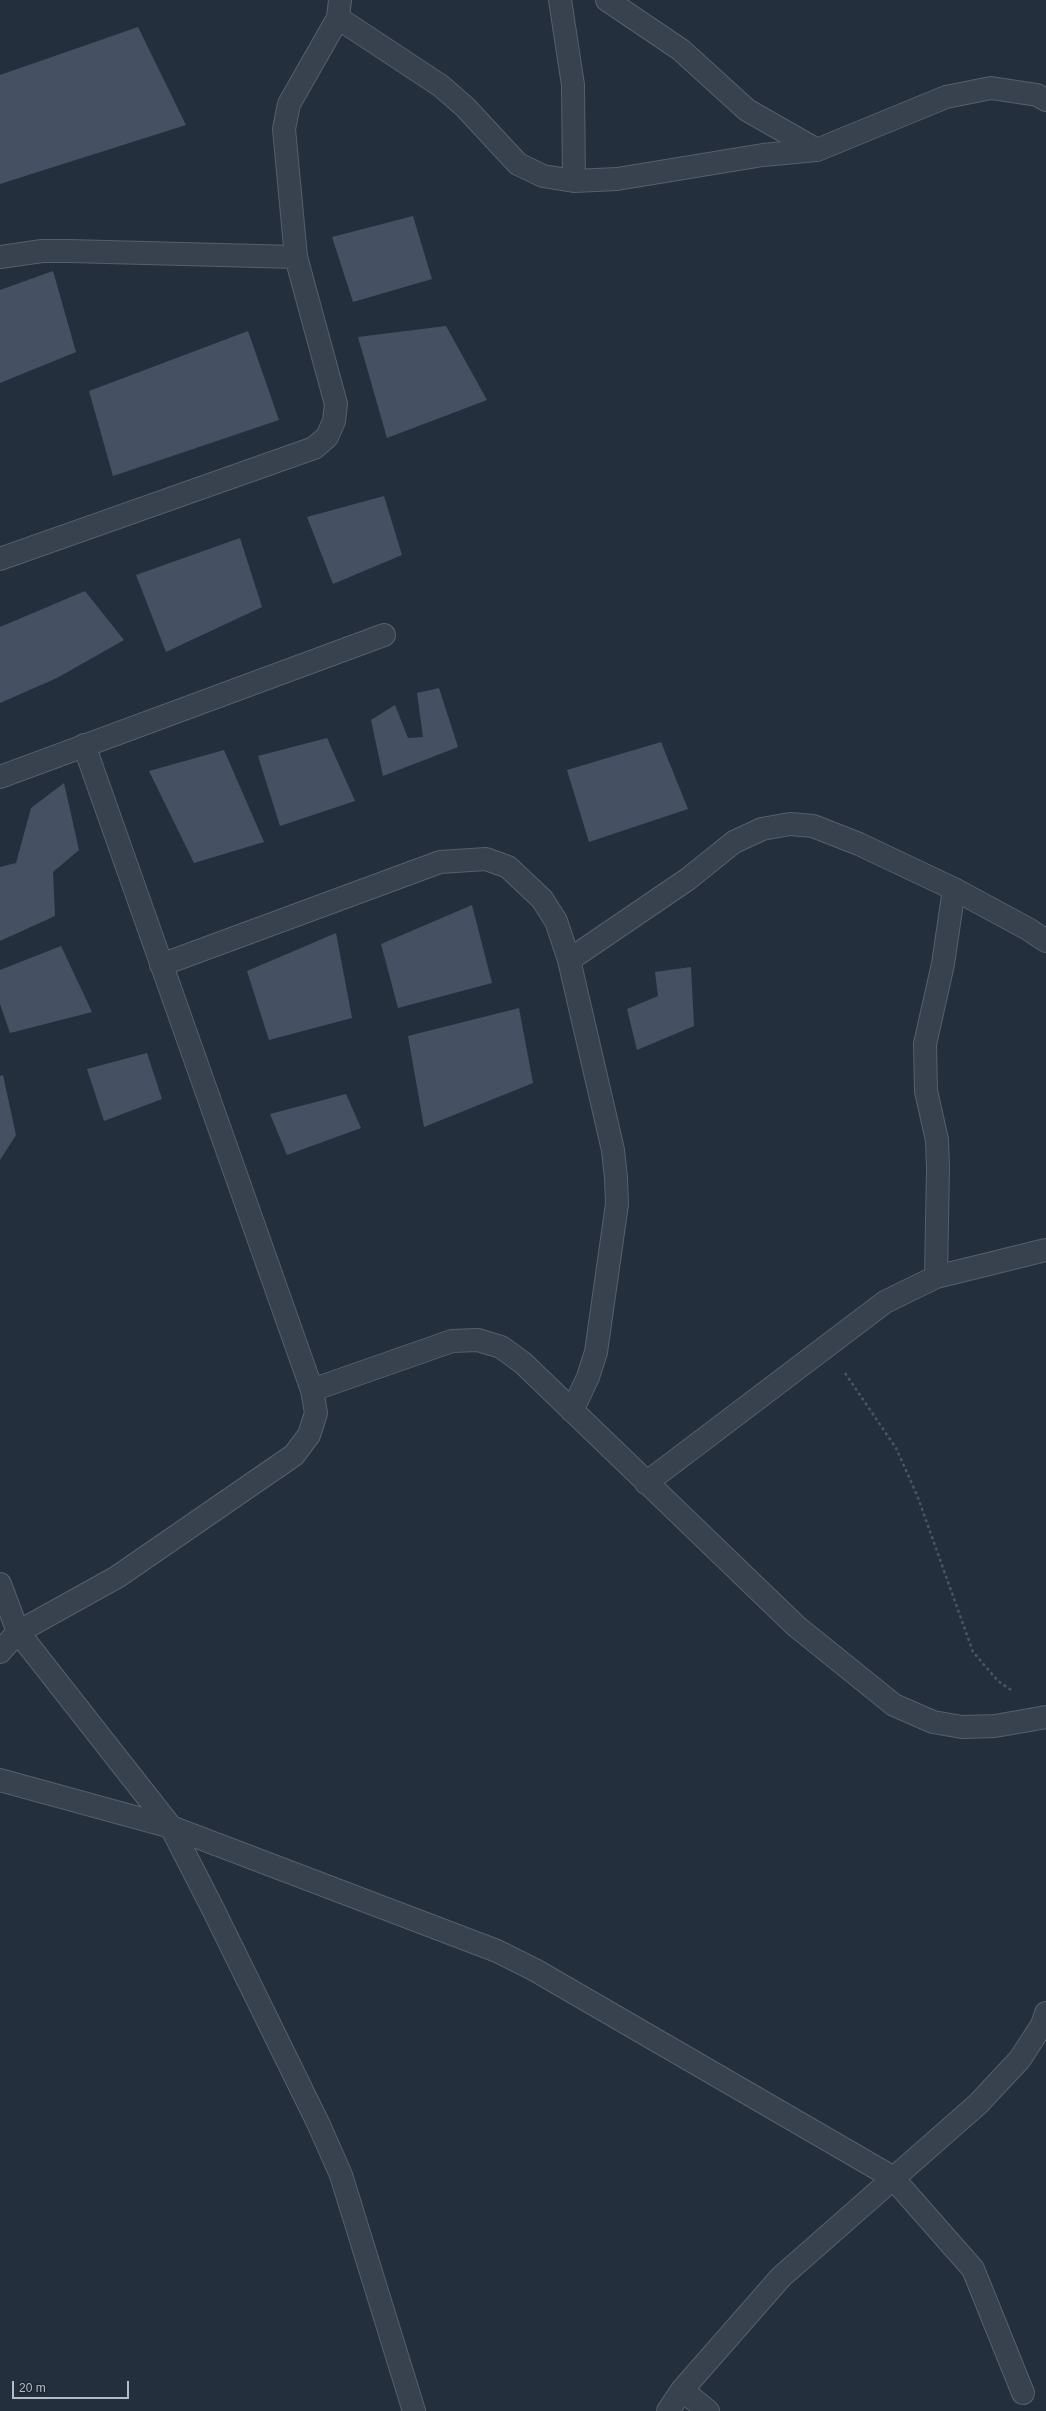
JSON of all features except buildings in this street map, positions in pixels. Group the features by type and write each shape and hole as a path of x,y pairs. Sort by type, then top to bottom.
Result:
{"street":[{"path":"560,0 573,85 574,181"},
{"path":"607,0 681,50 747,110 817,150"},
{"path":"0,559 314,448 327,437 334,421 336,404 296,257 284,129 289,104 339,9 441,86 465,108 518,164 543,176 574,181 617,179 763,155 817,150 946,97 991,88 1037,95 1046,100"},
{"path":"0,257 42,251 69,251 296,257"},
{"path":"0,777 384,635"},
{"path":"0,1652 9,1633 117,1577 294,1455 309,1435 316,1413 312,1390 84,745"},
{"path":"569,960 688,880 734,842 762,829 790,824 813,826 859,844 954,889 1028,929 1046,941"},
{"path":"161,965 440,862 461,859 486,859 508,867 542,898 556,921 569,960 613,1150 617,1204 596,1352 588,1377 572,1411"},
{"path":"936,1277 938,1168 936,1140 926,1091 925,1044 943,964 954,889"},
{"path":"646,1483 885,1302 936,1277 1046,1250"},
{"path":"312,1390 452,1341 478,1340 501,1347 523,1363 796,1626 894,1705 933,1722 962,1727 995,1726 1046,1717"},
{"path":"0,1584 9,1633 172,1827 319,2125 341,2175 414,2411"},
{"path":"0,1780 172,1827 497,1951 535,1970 892,2177 973,2268 1023,2393"},
{"path":"668,2411 682,2390 781,2277 892,2177 978,2104 1010,2070 1024,2052 1042,2025 1046,2013"},
{"path":"682,2390 708,2411"}],"path":[{"path":"827,1346 896,1448 917,1495 973,1652 998,1681 1016,1693"}]}
